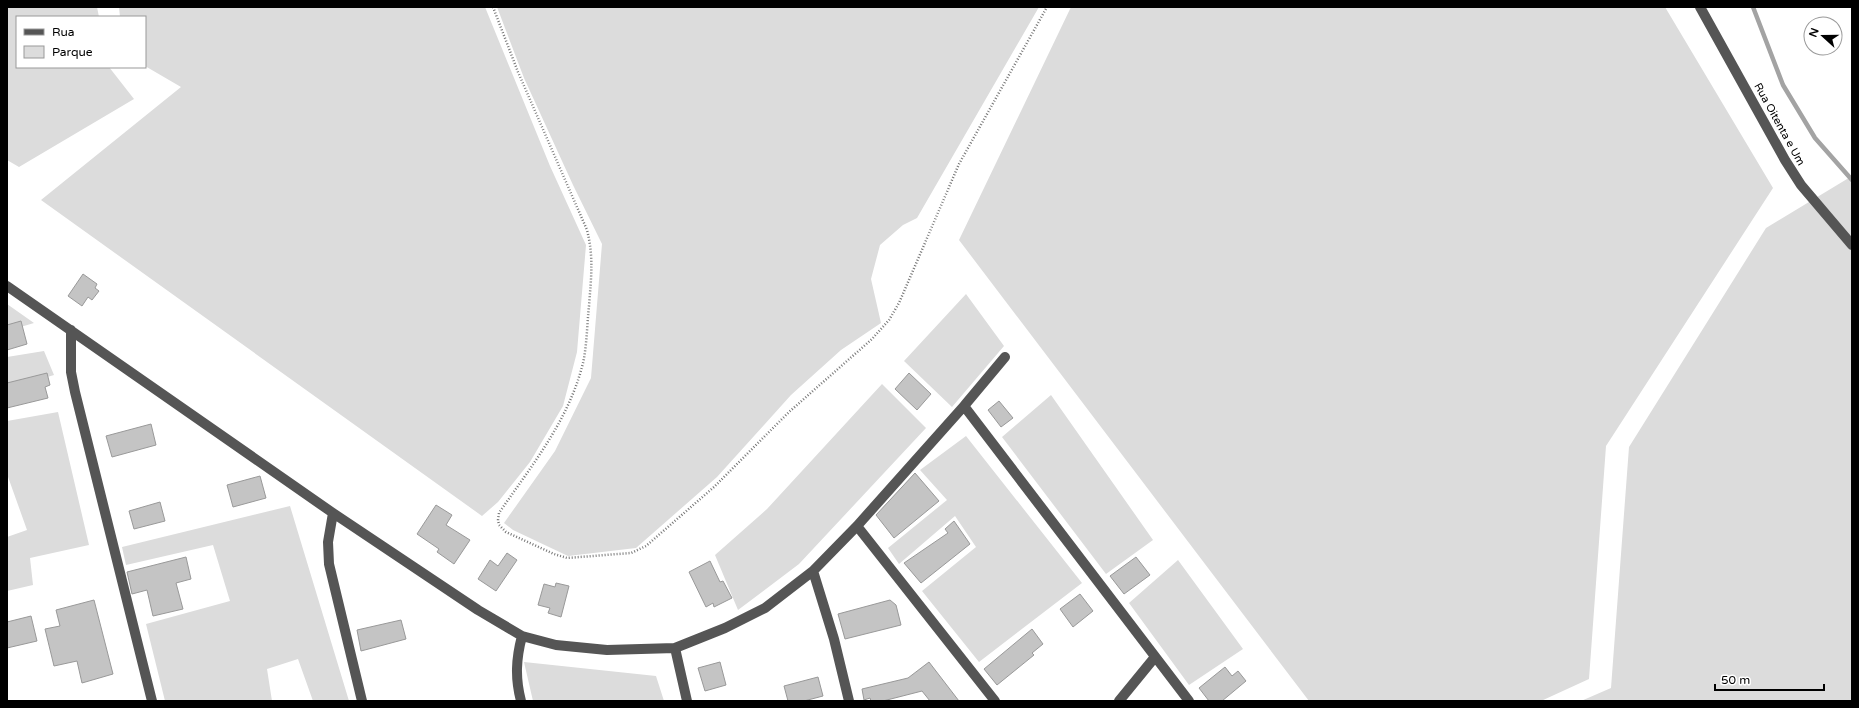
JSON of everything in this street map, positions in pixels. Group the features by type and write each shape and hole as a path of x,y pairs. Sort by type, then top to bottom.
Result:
{"street":[{"name":"Rua Oitenta e Um","path":"1700,7 1785,160 1801,185 1852,244"},
{"path":"7,286 333,513 478,610 522,636 556,645 608,650 674,648 725,628 765,608 813,571 857,526 964,406 1005,357"},
{"path":"71,330 71,372 75,392 152,701"},
{"path":"964,406 1189,701"},
{"path":"333,513 328,542 329,564 362,701"},
{"path":"857,526 994,701"},
{"path":"813,571 834,639 849,701"},
{"path":"521,701 516,673 517,657 522,636"},
{"path":"674,648 687,701"},
{"path":"1119,701 1155,657"}],"path":[{"path":"493,7 518,72 587,230 592,250 592,269 583,362 571,400 555,431 499,513 498,520 506,532 554,554 574,558 631,553 646,546 714,487 789,412 872,339 889,320 899,303 959,164 1047,7"}],"green space":[{"path":"7,7 97,7 99,16 16,16 16,68 110,68 134,99 19,167 7,160"},
{"path":"119,7 485,7 550,166 586,245 577,352 563,406 530,462 498,502 482,516 41,200 181,87 146,67 146,16 120,16"},
{"path":"497,7 1039,7 917,218 903,225 880,245 871,279 881,323 841,350 791,395 717,477 636,548 568,556 513,530 504,523 555,451 591,378 602,244 524,78"},
{"path":"1071,7 1665,7 1773,188 1606,446 1589,679 1541,701 1309,701 959,240"},
{"path":"1852,176 1852,701 1581,701 1611,688 1629,447 1766,228"},
{"path":"966,294 1004,346 952,407 904,361"},
{"path":"7,304 34,323 7,331"},
{"path":"44,351 54,375 7,389 7,357"},
{"path":"882,384 926,428 799,564 738,610 715,555 767,509"},
{"path":"1051,395 1153,540 1106,574 1002,437"},
{"path":"58,412 89,545 30,558 33,585 7,591 7,537 27,530 7,474 7,421"},
{"path":"966,436 1082,583 979,662 922,591 976,547 955,516 899,564 888,548 947,500 920,470"},
{"path":"290,506 349,701 313,701 298,659 267,669 272,701 165,701 146,624 230,601 213,545 126,565 122,547"},
{"path":"1178,560 1243,649 1189,685 1129,603"},
{"path":"524,662 656,676 664,701 533,701"}],"building":[{"path":"83,274 97,284 95,288 99,291 92,300 88,297 82,306 68,296"},
{"path":"21,321 27,344 7,350 7,325"},
{"path":"47,373 50,385 45,387 48,398 7,408 7,383"},
{"path":"909,373 931,394 917,410 895,389"},
{"path":"999,401 1013,418 1001,427 988,410"},
{"path":"151,424 156,445 112,457 106,436"},
{"path":"915,473 939,501 894,538 876,515"},
{"path":"260,476 266,498 233,507 227,485"},
{"path":"160,502 165,521 134,529 129,511"},
{"path":"436,505 452,515 446,525 470,540 454,564 437,552 439,549 417,534"},
{"path":"954,521 970,544 921,583 904,563 948,533 945,529"},
{"path":"507,553 517,560 496,591 478,579 490,560 498,566"},
{"path":"186,557 191,579 176,583 183,609 153,616 147,590 132,594 127,572"},
{"path":"1136,557 1150,575 1124,594 1110,576"},
{"path":"710,561 720,582 723,581 732,598 714,607 713,603 706,607 689,572"},
{"path":"556,583 569,586 561,617 548,613 550,608 538,605 544,584 555,587"},
{"path":"1080,594 1093,611 1073,627 1060,609"},
{"path":"94,600 113,674 82,683 77,661 54,666 45,629 60,626 56,610"},
{"path":"890,600 896,605 901,625 845,639 838,614"},
{"path":"31,616 37,641 7,648 7,622"},
{"path":"401,620 406,639 361,651 357,630"},
{"path":"1032,629 1043,644 1032,653 1034,655 997,685 984,669"},
{"path":"720,662 726,685 705,691 698,668"},
{"path":"929,662 959,701 930,701 922,691 883,701 871,701 870,698 864,700 862,689 908,678"},
{"path":"1225,667 1232,676 1238,671 1246,681 1222,701 1209,701 1199,688"},
{"path":"818,677 823,696 804,701 788,701 784,686"}],"waterway":[{"path":"1753,7 1783,85 1815,138 1852,180"}]}
